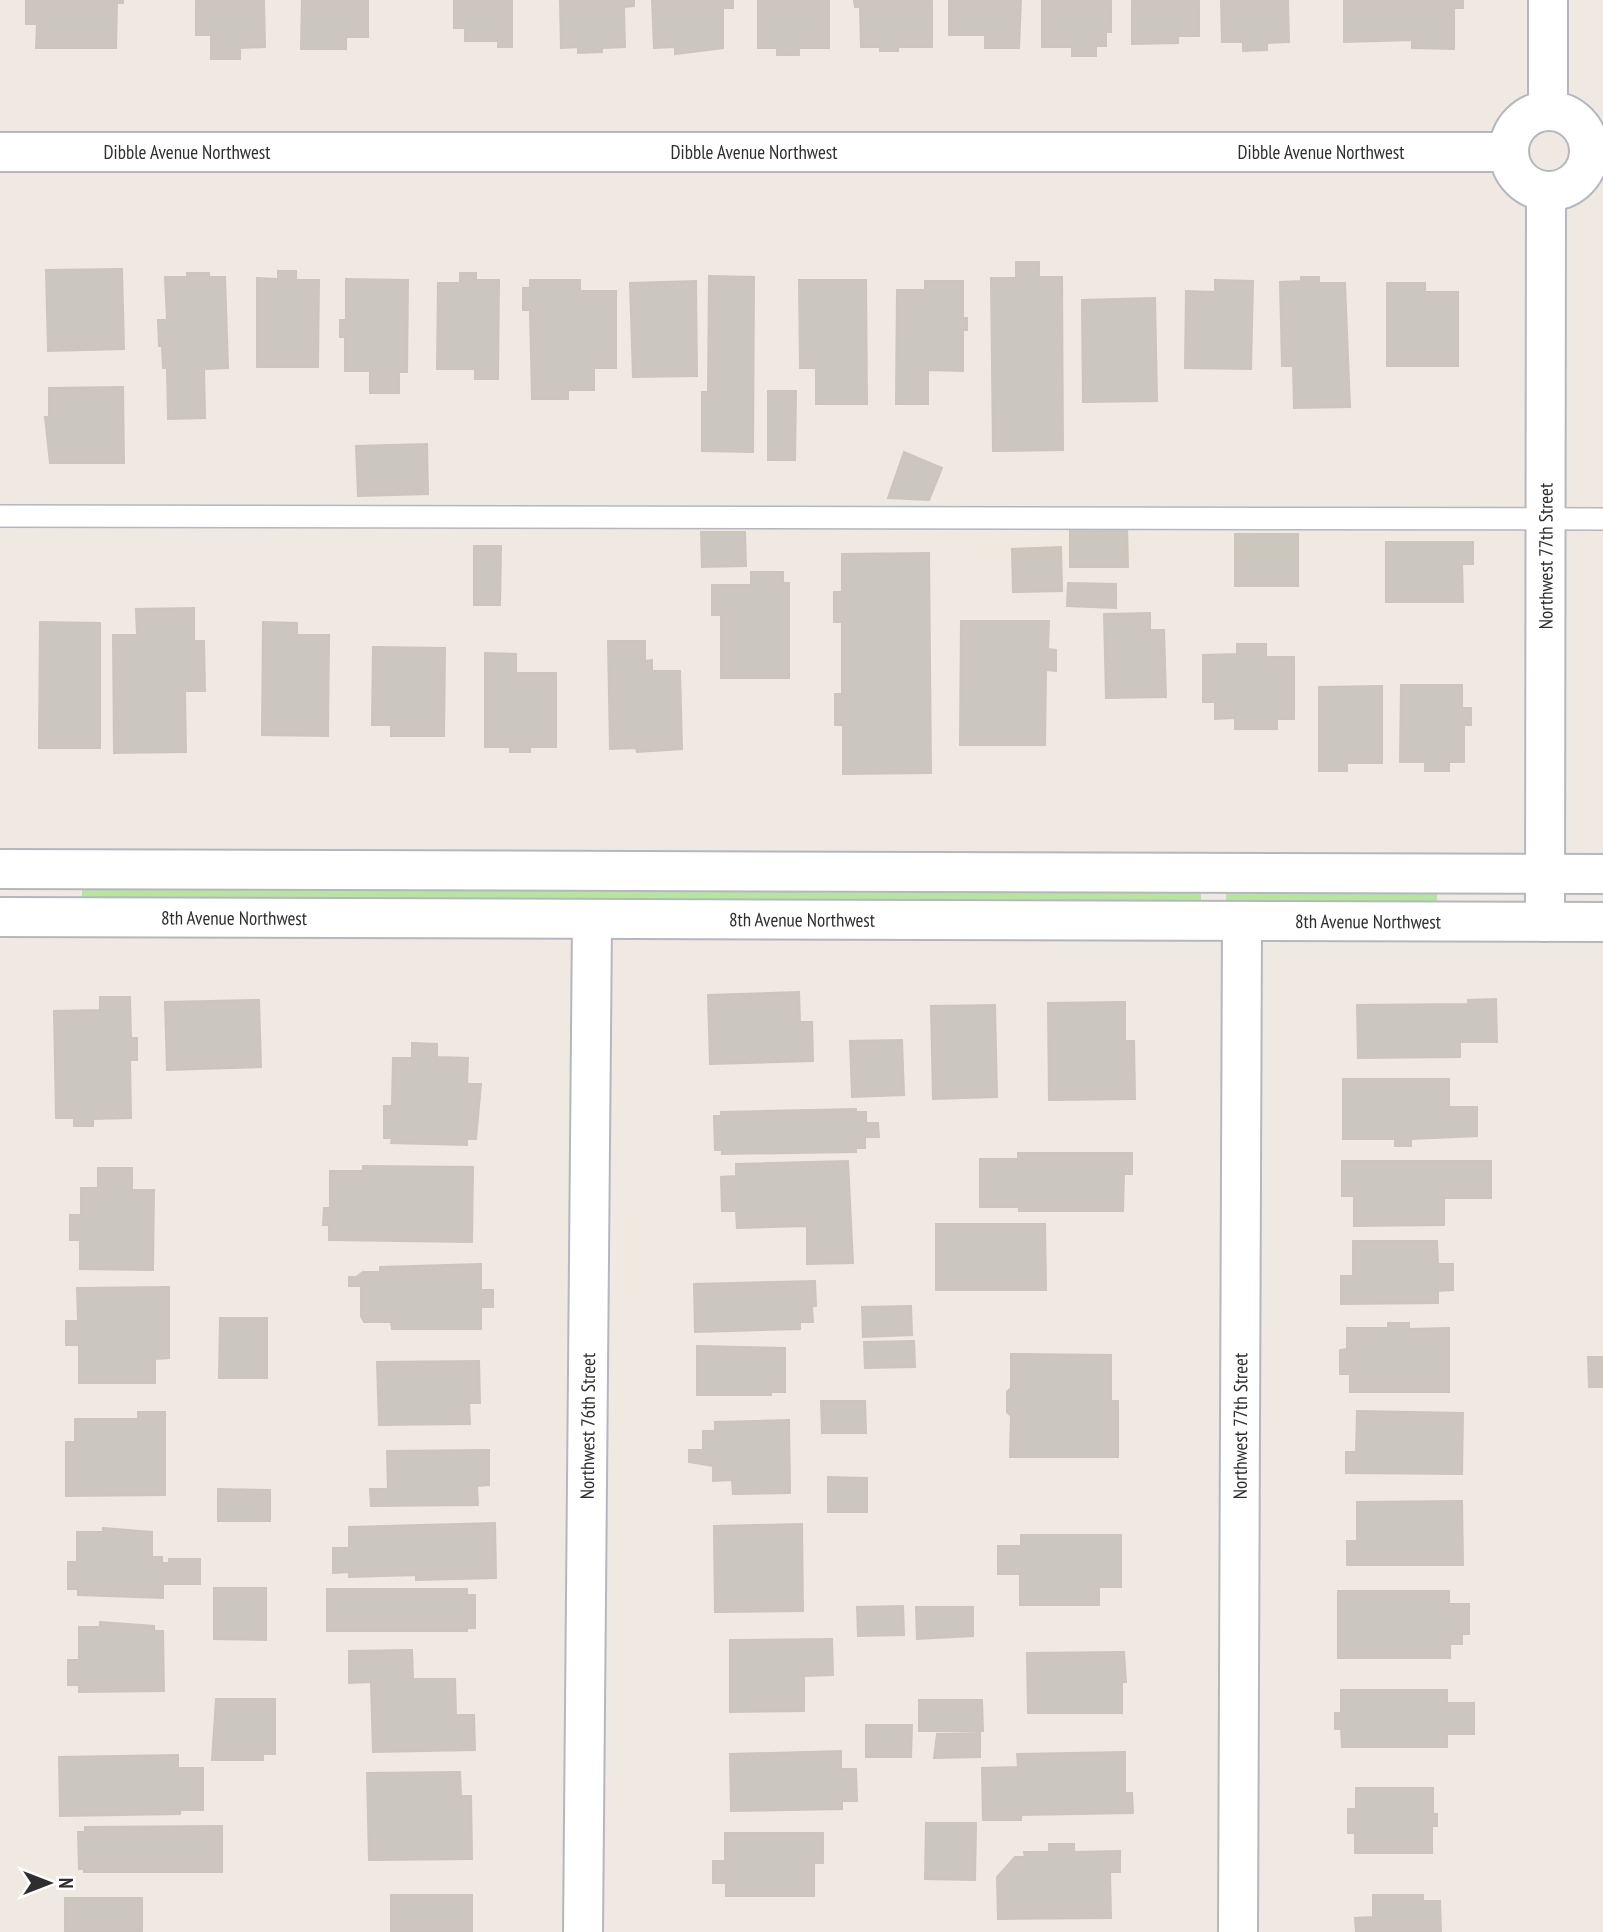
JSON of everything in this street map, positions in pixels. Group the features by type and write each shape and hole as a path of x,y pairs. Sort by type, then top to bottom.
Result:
{"street":[{"path":"1548,0 1548,111"},
{"path":"1548,111 1567,115 1577,123 1595,153 1576,181 1565,188 1546,191 1528,186 1519,177 1508,152 1510,139 1517,127 1527,117 1548,111"},
{"name":"Dibble Avenue Northwest","path":"0,152 1508,152"},
{"name":"Northwest 77th Street","path":"1545,922 1548,519 1546,191"},
{"path":"0,869 1603,874"},
{"name":"8th Avenue Northwest","path":"0,917 592,921 1603,922"},
{"name":"Northwest 76th Street","path":"583,1932 592,921"},
{"name":"Northwest 77th Street","path":"1238,1932 1242,922"}],"lane":[{"path":"0,516 1603,519"}],"green space":[{"path":"82,883 1201,889 1201,903 82,900"},
{"path":"1226,888 1437,889 1437,904 1226,903"}],"building":[{"path":"26,0 123,0 123,3 117,3 116,48 36,48 37,24 26,24"},
{"path":"196,0 264,0 265,47 240,48 240,59 211,59 211,35 196,35"},
{"path":"302,0 368,0 368,37 346,37 346,49 301,49"},
{"path":"454,0 512,0 512,47 498,47 498,41 465,41 465,28 454,28"},
{"path":"560,0 634,0 634,6 624,7 625,47 578,53 578,47 561,48"},
{"path":"652,0 733,0 733,8 723,8 723,48 675,54 675,47 654,48"},
{"path":"758,0 829,0 829,48 799,48 799,55 777,55 777,48 758,48"},
{"path":"854,0 932,0 932,47 898,47 898,51 880,51 880,47 861,47 860,7 855,7"},
{"path":"949,0 1021,0 1019,48 985,48 985,35 949,35"},
{"path":"1042,0 1111,0 1111,32 1106,32 1106,46 1096,46 1096,56 1072,56 1072,47 1042,47"},
{"path":"1132,0 1199,0 1199,36 1178,36 1178,43 1132,44"},
{"path":"1221,0 1288,0 1289,42 1267,43 1267,50 1243,51 1243,42 1222,42"},
{"path":"1344,0 1463,0 1463,8 1454,8 1454,49 1412,48 1412,40 1344,42"},
{"path":"1016,262 1039,262 1039,277 1062,277 1063,450 993,451 991,278 1016,278"},
{"path":"122,269 124,349 48,351 46,270"},
{"path":"278,271 296,271 296,280 319,280 318,367 257,367 257,278 278,279"},
{"path":"187,273 209,273 209,277 225,277 228,368 204,369 205,418 168,419 167,368 163,368 158,320 167,320 165,277 187,277"},
{"path":"460,273 476,273 476,280 499,280 498,379 475,379 475,369 437,369 438,283 460,283"},
{"path":"709,276 754,277 753,452 702,451 702,392 708,392"},
{"path":"1301,277 1319,277 1319,283 1345,283 1350,407 1294,408 1293,366 1282,366 1280,282 1301,281"},
{"path":"346,279 408,280 407,372 399,372 399,393 370,393 370,371 345,371 345,337 340,337 340,320 346,320"},
{"path":"530,280 580,280 580,291 616,291 616,368 594,368 594,390 568,390 568,399 532,399 530,310 523,310 523,288 530,288"},
{"path":"799,280 866,280 867,404 816,404 816,368 800,368"},
{"path":"1215,280 1253,281 1251,369 1185,368 1186,291 1215,292"},
{"path":"696,281 697,376 633,377 630,283"},
{"path":"925,281 963,281 963,318 967,318 967,330 963,330 963,371 928,370 928,404 896,404 897,290 925,290"},
{"path":"1387,283 1425,283 1425,292 1458,292 1458,366 1387,366"},
{"path":"1155,298 1157,401 1083,402 1082,300"},
{"path":"123,387 124,463 50,463 45,417 49,417 49,388"},
{"path":"768,391 796,391 795,460 768,460"},
{"path":"427,444 428,494 358,496 356,446"},
{"path":"904,452 942,468 929,500 888,498"},
{"path":"1127,527 1128,567 1070,567 1070,528"},
{"path":"701,532 745,532 746,566 702,567"},
{"path":"1235,534 1298,534 1298,586 1235,586"},
{"path":"1386,542 1473,542 1473,564 1462,564 1463,602 1386,602"},
{"path":"474,546 501,546 500,605 474,605"},
{"path":"1061,547 1062,591 1013,592 1012,549"},
{"path":"929,553 931,773 843,774 843,725 835,725 835,694 842,694 842,622 834,622 834,592 842,592 842,554"},
{"path":"751,572 783,572 783,583 789,583 789,678 721,678 721,615 712,615 712,585 751,585"},
{"path":"1068,583 1116,584 1116,608 1067,606"},
{"path":"194,608 194,641 204,641 205,691 185,691 186,752 114,753 113,635 137,635 136,609"},
{"path":"1150,613 1150,630 1164,630 1166,697 1106,698 1104,614"},
{"path":"961,621 1049,621 1048,649 1056,650 1056,671 1046,670 1045,745 960,745"},
{"path":"40,622 100,623 100,748 39,748"},
{"path":"263,622 297,623 297,635 329,635 328,736 262,735"},
{"path":"608,641 645,641 645,661 652,660 652,671 680,671 682,749 637,752 636,748 610,749"},
{"path":"1237,644 1266,644 1266,657 1294,657 1294,719 1277,719 1277,729 1235,729 1235,718 1215,719 1215,702 1203,702 1203,655 1237,654"},
{"path":"373,647 445,648 444,736 391,736 391,725 372,725"},
{"path":"485,653 516,654 516,673 556,673 556,747 530,747 530,752 510,752 510,747 485,747"},
{"path":"1401,685 1462,685 1462,708 1471,708 1471,725 1464,725 1464,762 1449,762 1449,771 1425,771 1425,762 1400,762"},
{"path":"1382,686 1382,763 1347,763 1347,771 1319,771 1319,687"},
{"path":"799,992 800,1022 812,1022 813,1061 710,1064 708,995"},
{"path":"100,997 130,997 131,1038 137,1038 137,1060 130,1060 131,1118 93,1119 93,1126 74,1126 74,1118 56,1118 54,1011 100,1010"},
{"path":"1496,999 1497,1042 1460,1042 1460,1057 1358,1058 1357,1005 1468,1004 1468,1000"},
{"path":"259,1000 261,1067 167,1070 165,1002"},
{"path":"1125,1002 1125,1041 1134,1041 1135,1099 1049,1100 1048,1003"},
{"path":"995,1005 997,1097 933,1099 931,1006"},
{"path":"902,1040 904,1095 852,1097 850,1041"},
{"path":"412,1043 437,1044 437,1057 468,1058 467,1084 481,1084 476,1139 467,1139 467,1145 391,1143 392,1138 384,1138 384,1106 392,1106 393,1058 412,1058"},
{"path":"1343,1079 1449,1079 1449,1107 1477,1107 1477,1136 1411,1139 1411,1146 1395,1146 1395,1139 1343,1139"},
{"path":"856,1109 856,1112 866,1112 866,1123 878,1123 879,1137 865,1137 865,1148 856,1148 856,1152 722,1154 722,1150 715,1150 714,1116 721,1116 721,1112"},
{"path":"1018,1153 1132,1153 1132,1174 1124,1174 1123,1211 1019,1211 1019,1207 980,1207 980,1159 1018,1159"},
{"path":"848,1161 853,1263 807,1264 807,1226 737,1228 736,1211 722,1211 721,1177 736,1176 736,1164"},
{"path":"1342,1161 1491,1161 1491,1198 1444,1198 1444,1225 1354,1226 1354,1196 1342,1196"},
{"path":"363,1166 473,1167 472,1242 329,1240 329,1225 323,1225 324,1208 330,1208 330,1171 363,1171"},
{"path":"98,1168 132,1168 132,1190 154,1190 153,1270 80,1269 80,1240 70,1240 70,1215 81,1215 81,1188 98,1188"},
{"path":"936,1224 1045,1224 1046,1290 936,1290"},
{"path":"1353,1241 1437,1241 1438,1264 1453,1264 1453,1290 1438,1291 1438,1303 1341,1304 1341,1276 1353,1276"},
{"path":"481,1264 481,1290 493,1290 493,1307 481,1307 481,1329 392,1329 391,1322 364,1322 361,1316 361,1286 349,1286 349,1277 356,1277 363,1272 380,1272 380,1267"},
{"path":"815,1281 816,1306 812,1306 813,1322 800,1322 800,1329 695,1332 694,1284"},
{"path":"169,1287 169,1358 155,1359 155,1383 79,1383 79,1345 66,1345 66,1321 78,1321 77,1288"},
{"path":"911,1306 912,1335 863,1337 862,1307"},
{"path":"220,1318 267,1318 267,1378 219,1378"},
{"path":"1388,1323 1409,1323 1409,1329 1449,1328 1449,1392 1350,1392 1350,1374 1340,1374 1340,1350 1347,1349 1347,1328 1388,1328"},
{"path":"914,1341 915,1367 865,1368 864,1342"},
{"path":"697,1346 785,1348 785,1392 771,1392 771,1395 697,1395"},
{"path":"1011,1354 1111,1355 1111,1401 1118,1401 1118,1457 1010,1457 1011,1416 1007,1412 1007,1392 1011,1388"},
{"path":"1588,1357 1603,1357 1603,1387 1589,1387"},
{"path":"479,1361 480,1403 469,1403 470,1424 379,1425 377,1362"},
{"path":"821,1401 865,1401 866,1433 822,1433"},
{"path":"1357,1411 1463,1413 1462,1474 1346,1473 1346,1452 1356,1452"},
{"path":"138,1412 165,1412 165,1495 66,1496 66,1442 75,1442 75,1419 138,1419"},
{"path":"789,1420 790,1493 733,1494 732,1480 713,1481 713,1466 689,1462 689,1450 703,1450 703,1431 715,1431 715,1422"},
{"path":"489,1450 489,1485 477,1486 478,1505 371,1506 370,1489 388,1489 387,1451"},
{"path":"828,1477 867,1478 867,1512 828,1512"},
{"path":"218,1489 270,1490 270,1521 218,1521"},
{"path":"1462,1501 1463,1565 1347,1565 1347,1541 1357,1541 1357,1502"},
{"path":"495,1523 496,1578 416,1580 416,1575 349,1577 349,1572 333,1573 333,1548 349,1548 349,1527"},
{"path":"802,1524 803,1611 715,1612 714,1526"},
{"path":"103,1528 152,1532 152,1557 162,1557 162,1563 169,1563 169,1559 200,1559 200,1584 163,1584 163,1598 78,1595 78,1589 68,1589 68,1562 77,1562 77,1532 103,1532"},
{"path":"1021,1535 1121,1535 1121,1587 1099,1587 1099,1605 1020,1605 1020,1574 998,1574 998,1546 1021,1546"},
{"path":"214,1588 266,1588 266,1640 214,1639"},
{"path":"327,1589 467,1589 467,1595 475,1595 475,1628 467,1628 467,1631 327,1631"},
{"path":"1338,1591 1449,1591 1449,1604 1469,1604 1469,1634 1462,1634 1462,1644 1450,1644 1450,1658 1338,1658"},
{"path":"903,1606 904,1635 858,1636 857,1607"},
{"path":"916,1607 973,1607 973,1636 917,1639"},
{"path":"100,1622 154,1626 154,1631 163,1631 164,1691 79,1692 79,1685 68,1685 68,1660 79,1660 79,1627 100,1627"},
{"path":"832,1639 833,1675 804,1676 804,1711 730,1712 730,1640"},
{"path":"412,1650 413,1679 455,1679 456,1715 474,1715 475,1750 373,1752 371,1682 349,1683 349,1651"},
{"path":"1124,1652 1126,1682 1122,1682 1122,1713 1028,1713 1027,1653"},
{"path":"1341,1690 1447,1690 1447,1703 1474,1703 1474,1734 1447,1734 1447,1747 1342,1747 1341,1729 1335,1729 1335,1713 1341,1713"},
{"path":"216,1699 275,1699 275,1754 263,1754 263,1760 212,1760"},
{"path":"919,1700 982,1700 983,1731 919,1731"},
{"path":"866,1725 912,1725 911,1757 866,1757"},
{"path":"980,1733 980,1757 934,1758 937,1734"},
{"path":"841,1751 841,1769 856,1769 857,1801 842,1801 842,1809 731,1811 730,1754"},
{"path":"1125,1752 1125,1793 1132,1793 1133,1813 1021,1815 1021,1820 983,1820 982,1768 1018,1767 1017,1754"},
{"path":"178,1755 178,1768 203,1768 203,1810 180,1810 180,1814 60,1816 59,1757"},
{"path":"460,1772 461,1796 471,1796 472,1859 369,1860 367,1773"},
{"path":"1356,1788 1433,1788 1433,1814 1437,1814 1437,1826 1432,1826 1432,1853 1355,1853 1355,1833 1348,1833 1348,1809 1356,1809"},
{"path":"926,1823 976,1823 975,1880 925,1879"},
{"path":"222,1826 222,1872 84,1872 84,1869 79,1869 78,1832 85,1832 85,1827"},
{"path":"725,1833 823,1833 823,1863 814,1863 814,1896 726,1896 726,1883 713,1883 713,1861 725,1861"},
{"path":"1049,1844 1074,1844 1074,1852 1120,1851 1120,1872 1110,1872 1111,1918 998,1919 997,1877 1015,1857 1025,1857 1024,1852 1049,1852"},
{"path":"391,1895 472,1895 472,1932 391,1932"},
{"path":"1373,1895 1423,1895 1423,1901 1440,1901 1441,1932 1356,1932 1355,1918 1373,1917"},
{"path":"65,1898 142,1898 142,1932 65,1932"}]}
